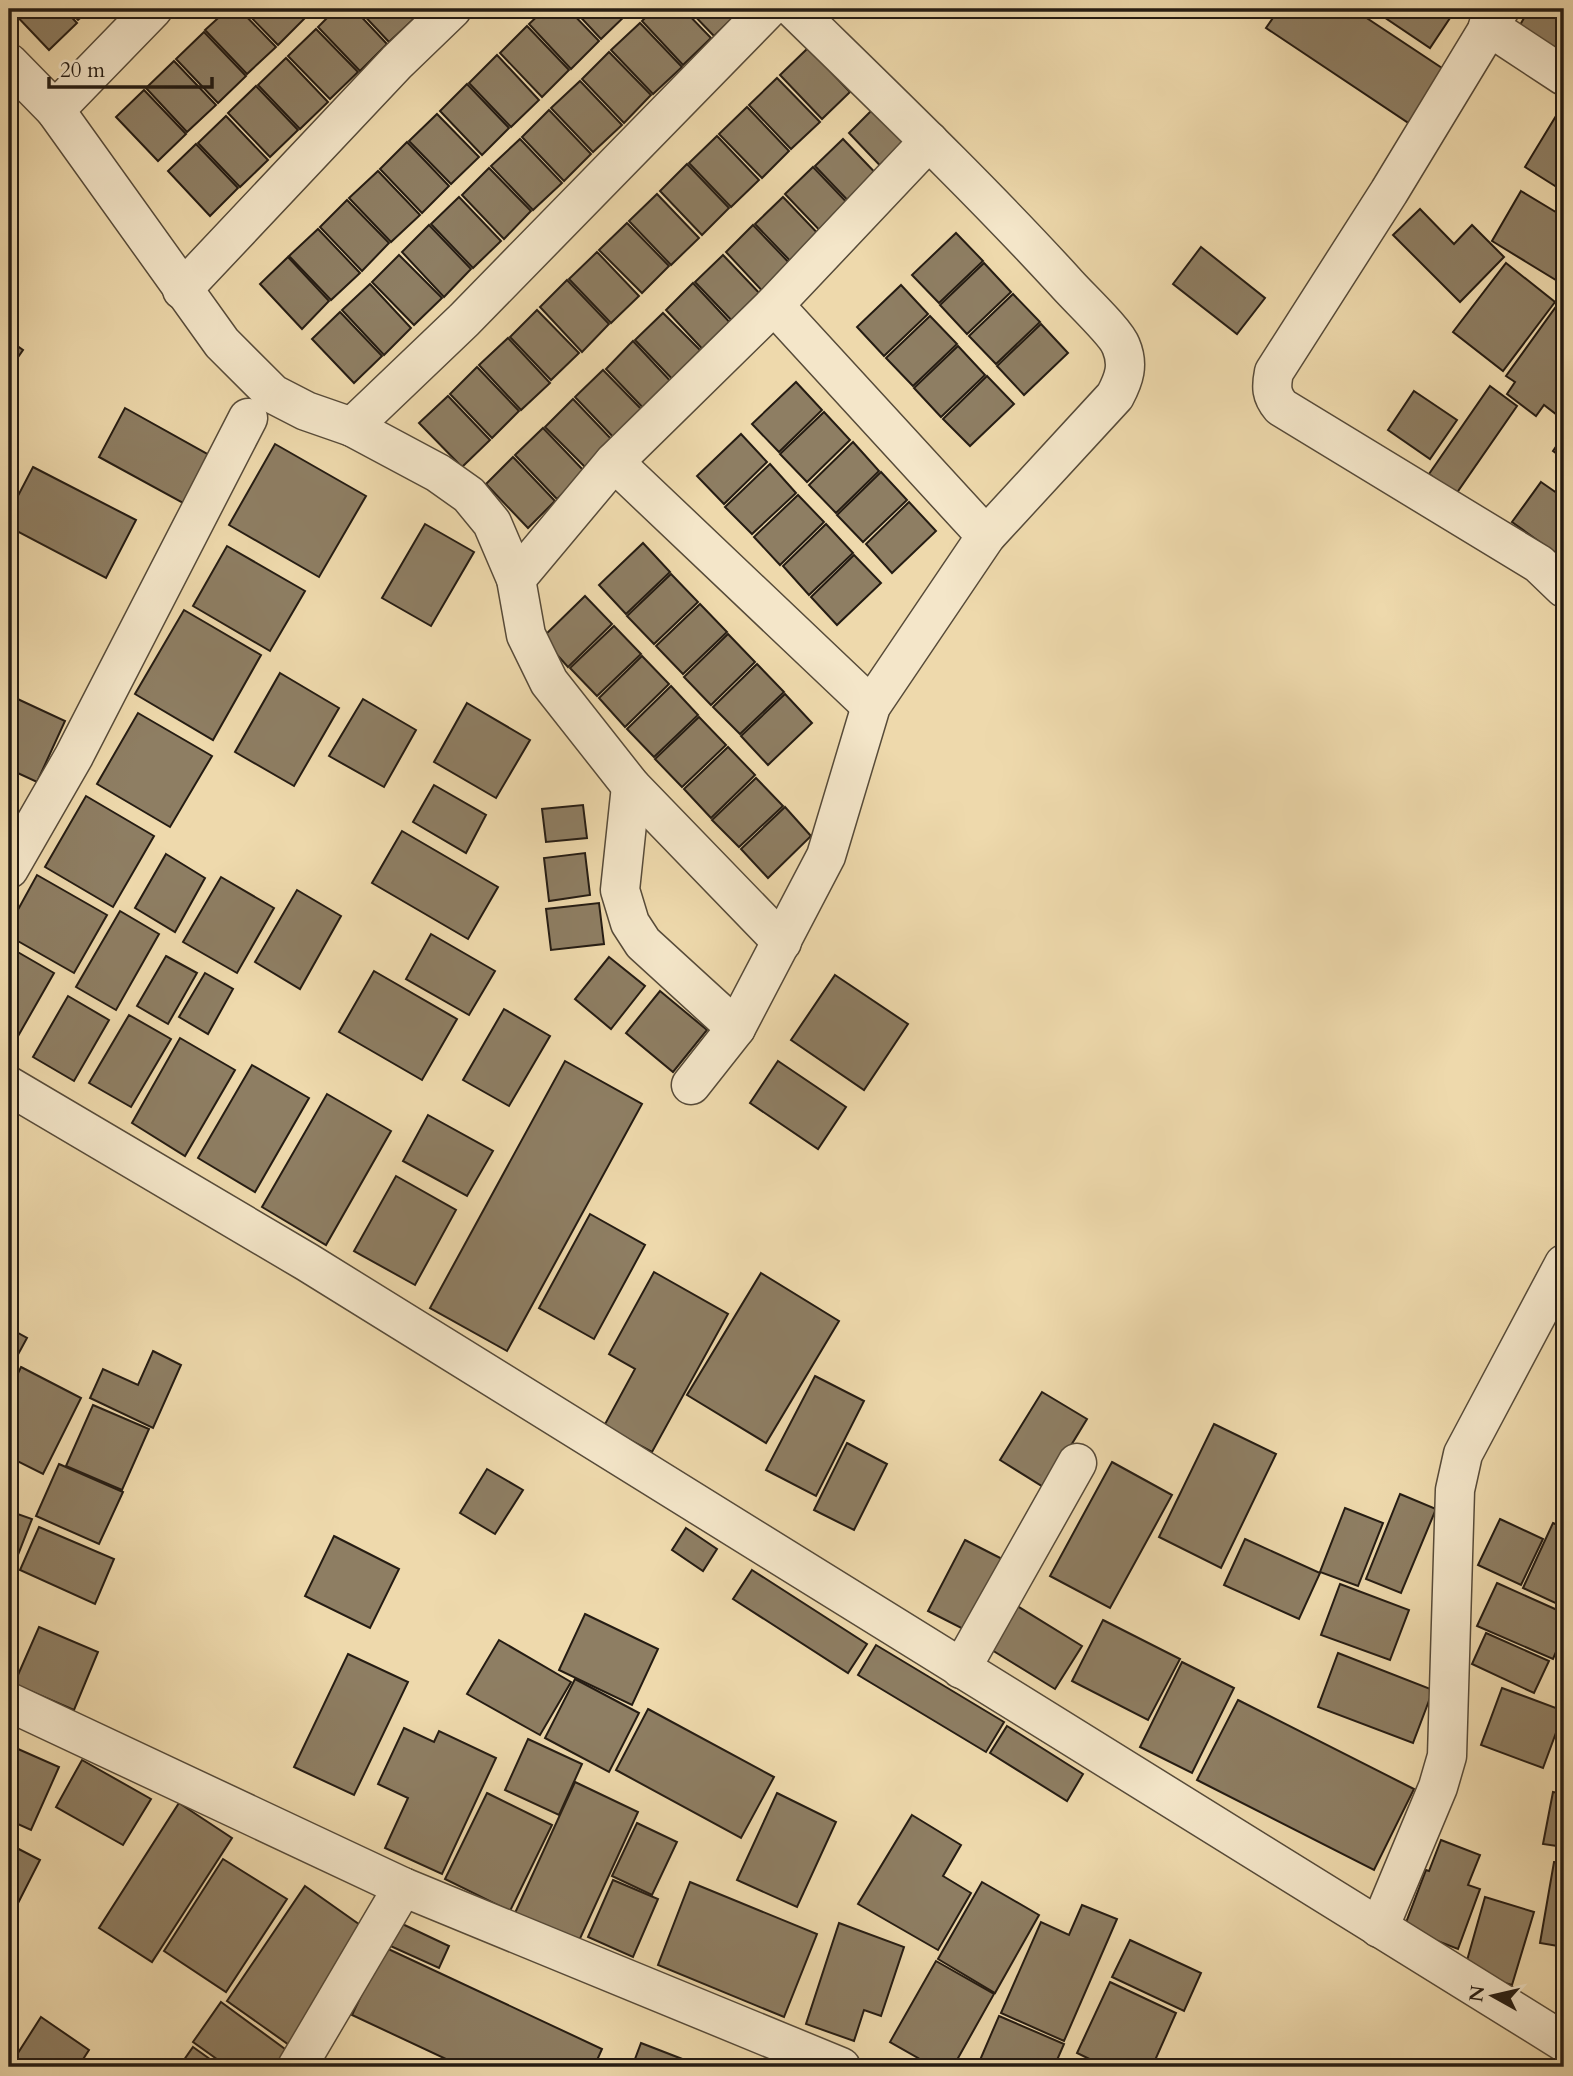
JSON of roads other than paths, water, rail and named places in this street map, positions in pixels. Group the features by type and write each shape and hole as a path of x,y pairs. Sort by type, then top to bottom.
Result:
{"street":[{"path":"55,110 153,9"},
{"path":"183,290 388,72 452,9"},
{"path":"352,427 464,320 768,9"},
{"path":"691,1084 736,1028 826,856 871,706 986,536 1115,396 1123,381 1127,364 1121,344 1042,257 929,141 794,9"},
{"path":"1564,76 1494,18 1389,192 1274,372 1271,386 1273,398 1281,407 1539,564 1564,588"},
{"path":"9,63 55,110 222,343 272,394 306,411 352,427 438,472 469,495 492,523 516,579 526,635 549,682 631,786 782,942"},
{"path":"516,579 614,462 774,305 929,141"},
{"path":"774,305 986,536"},
{"path":"9,869 74,756 248,418"},
{"path":"614,462 871,706"},
{"path":"631,786 620,890 629,923 643,943 736,1028"},
{"path":"9,1086 307,1262 1564,2042"},
{"path":"1379,1928 1438,1787 1447,1756 1453,1511 1463,1454 1564,1264"},
{"path":"961,1669 1077,1463"},
{"path":"9,1702 403,1886 841,2067"},
{"path":"298,2067 403,1886"}]}
